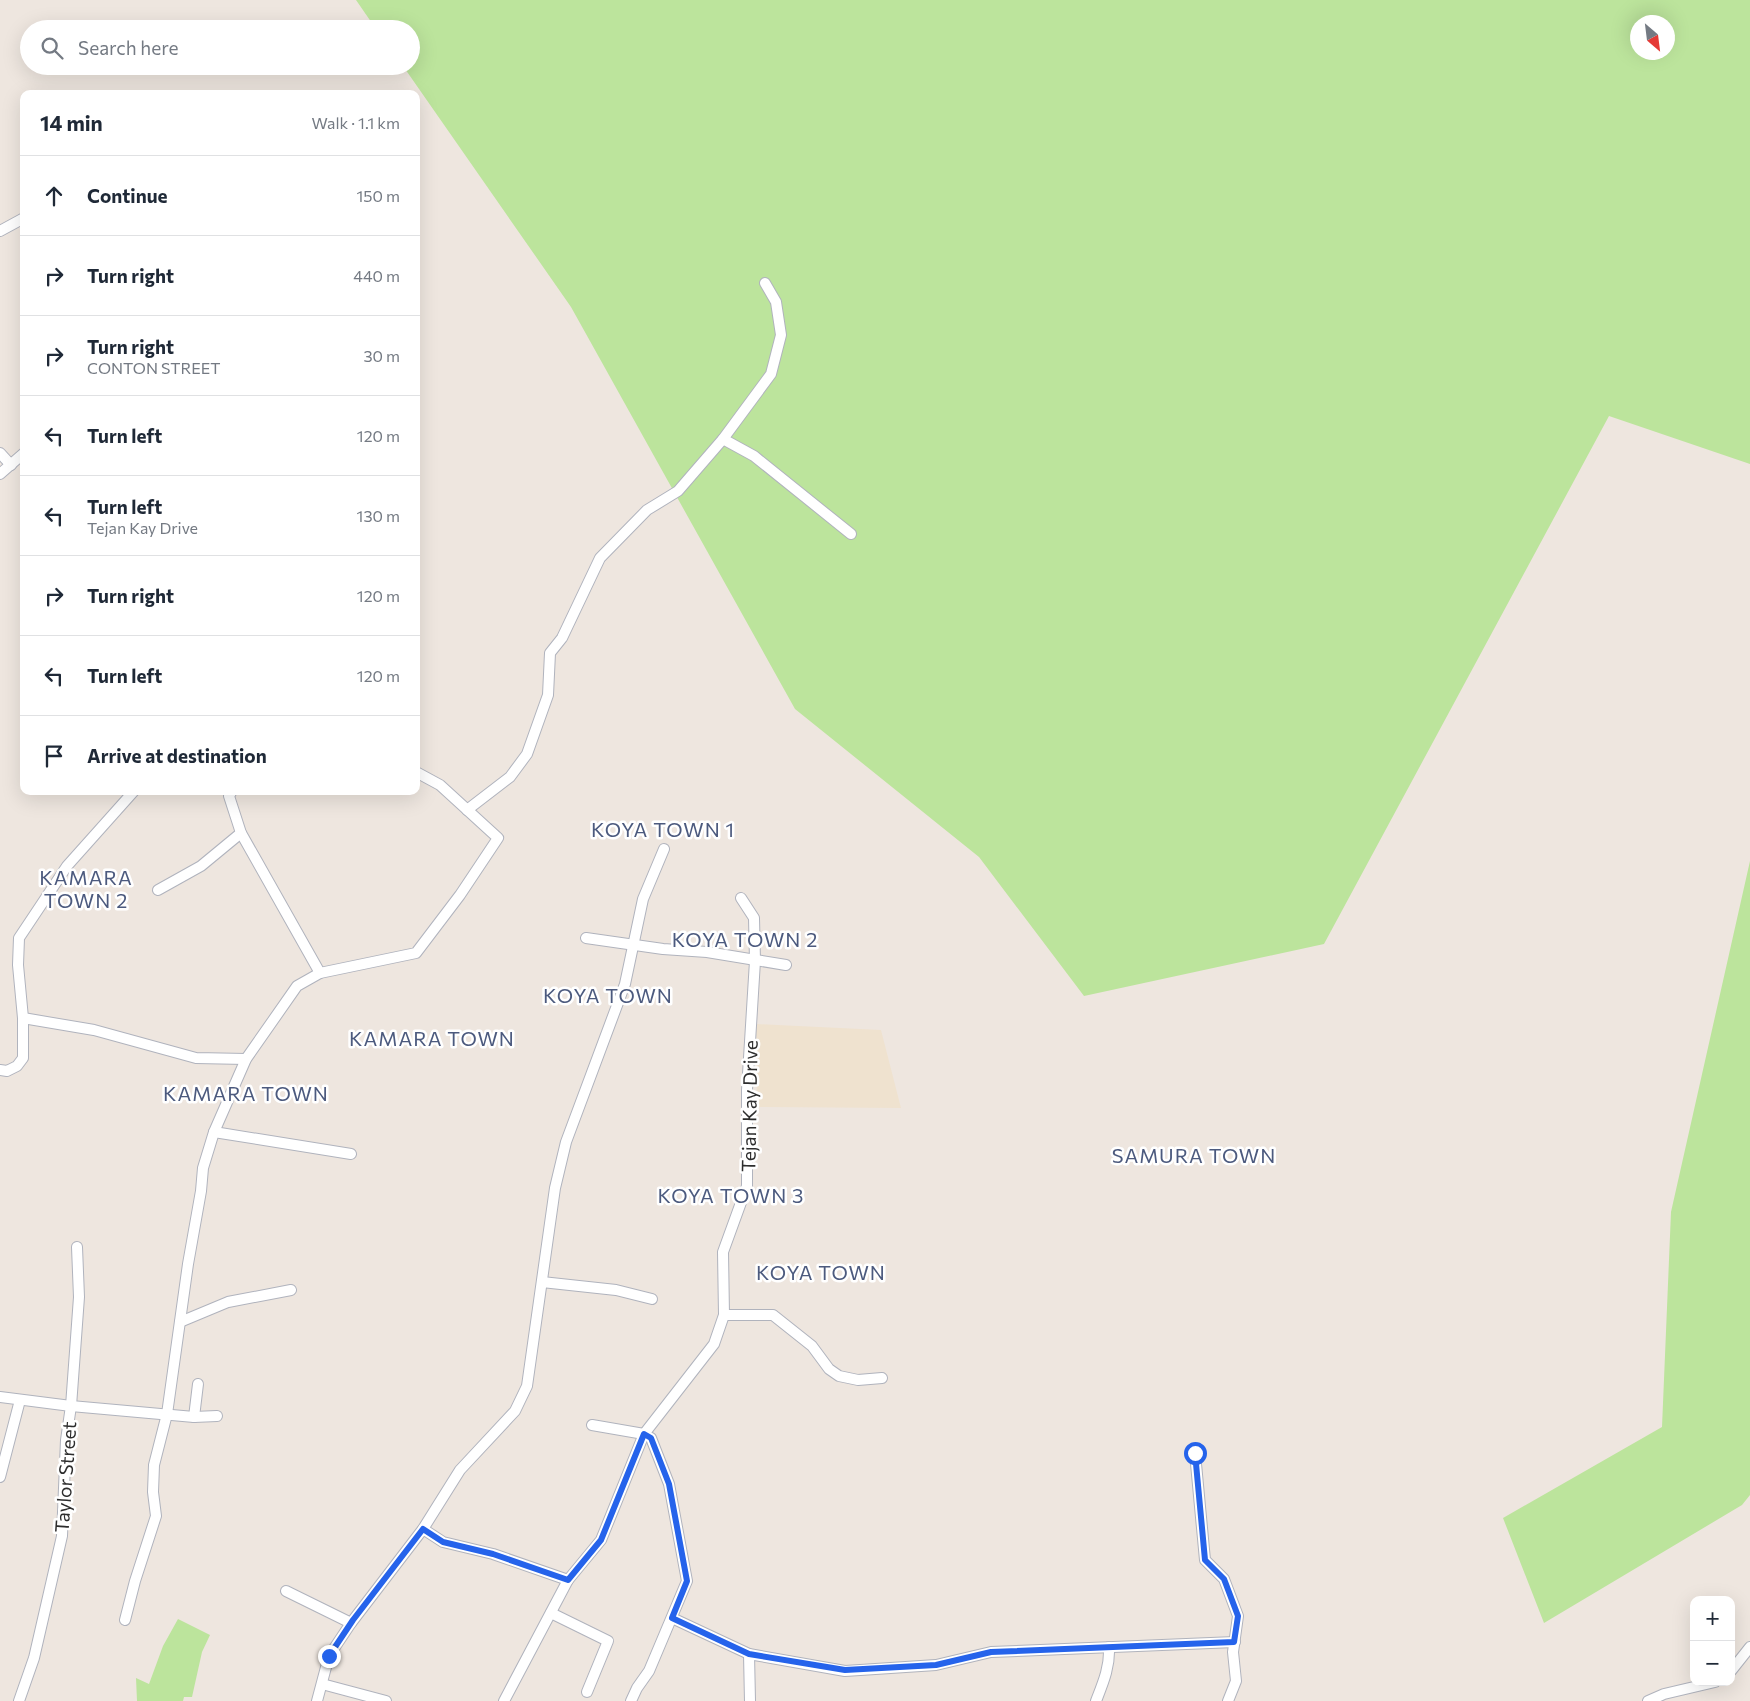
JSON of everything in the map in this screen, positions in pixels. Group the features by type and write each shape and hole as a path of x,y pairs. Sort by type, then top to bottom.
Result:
{"street":[{"path":"0,231 20,220"},
{"path":"468,810 510,777 528,754 548,695 550,653 562,638 600,558 647,510 678,491 723,439 771,374 781,335 776,302 765,283"},
{"path":"723,439 754,456 851,534"},
{"path":"0,453 11,465"},
{"path":"0,474 20,457"},
{"path":"125,1620 135,1581 156,1516 154,1465 167,1414 203,1168 214,1132 246,1059 297,986 320,973 416,953 460,895 498,838 440,786 420,774"},
{"path":"0,1070 7,1071 17,1066 23,1058 23,1018 18,965 19,938 67,866 128,795"},
{"path":"230,795 241,833 320,973"},
{"path":"158,890 201,866 241,833"},
{"path":"317,1701 329,1656 351,1623 423,1529 460,1470 516,1411 526,1386 556,1188 566,1142 625,984 635,945 643,899 664,849"},
{"name":"Tejan Kay Drive","path":"504,1701 527,1654 568,1580 601,1540 644,1434 714,1344 724,1315 723,1252 748,1186 747,1090 754,961 754,918 741,898"},
{"path":"586,938 707,952 786,965"},
{"path":"23,1018 94,1030 196,1058 246,1059"},
{"path":"214,1132 351,1154"},
{"name":"Taylor Street","path":"19,1701 34,1658 62,1536 66,1440 71,1406 79,1297 77,1248"},
{"path":"542,1282 616,1290 652,1299"},
{"path":"180,1322 228,1302 290,1290"},
{"path":"724,1315 773,1316 812,1346 828,1368 839,1376 858,1380 882,1378"},
{"path":"194,1417 198,1384"},
{"path":"0,1397 71,1406 194,1417 217,1416"},
{"path":"0,1477 20,1400"},
{"path":"592,1425 644,1434 651,1438 669,1484 687,1581 649,1671 637,1688 631,1701"},
{"path":"1195,1453 1205,1560 1224,1579 1238,1616 1234,1642 1236,1681 1228,1701"},
{"path":"423,1529 443,1542 493,1554 568,1580"},
{"path":"286,1591 351,1623"},
{"path":"551,1613 608,1641 587,1692"},
{"path":"672,1618 749,1654 845,1670 936,1665 991,1652 1234,1642"},
{"path":"1096,1701 1106,1678 1110,1659 1109,1647"},
{"path":"1735,1666 1750,1647"},
{"path":"749,1654 750,1701"},
{"path":"322,1684 386,1701"},
{"path":"1648,1701 1664,1694 1698,1686"}],"shaded area":[{"path":"756,1024 881,1030 901,1108 757,1107"}],"green space":[{"path":"356,0 1750,0 1750,464 1609,416 1324,944 1084,996 979,857 795,709 571,307 409,75 420,75 420,20 370,20"},
{"path":"1750,861 1750,1495 1742,1505 1544,1623 1503,1518 1662,1427 1671,1212"},
{"path":"178,1619 210,1635 202,1652 192,1697 184,1697 183,1701 137,1701 136,1678 149,1684 163,1646"}],"district":[{"name":"KOYA TOWN 1","path":"663,829"},
{"name":"KAMARA TOWN 2","path":"86,888"},
{"name":"KOYA TOWN 2","path":"745,939"},
{"name":"KOYA TOWN","path":"608,995"},
{"name":"KAMARA TOWN","path":"432,1038"},
{"name":"KAMARA TOWN","path":"246,1093"},
{"name":"SAMURA TOWN","path":"1194,1155"},
{"name":"KOYA TOWN 3","path":"731,1195"},
{"name":"KOYA TOWN","path":"821,1272"}],"route":[{"path":"329,1656 353,1620 423,1529 443,1542 493,1554 568,1580 601,1540 644,1434 651,1438 669,1484 687,1581 672,1618 749,1654 845,1670 936,1665 991,1652 1165,1643 1234,1642 1238,1616 1224,1579 1205,1560 1195,1453"}]}
